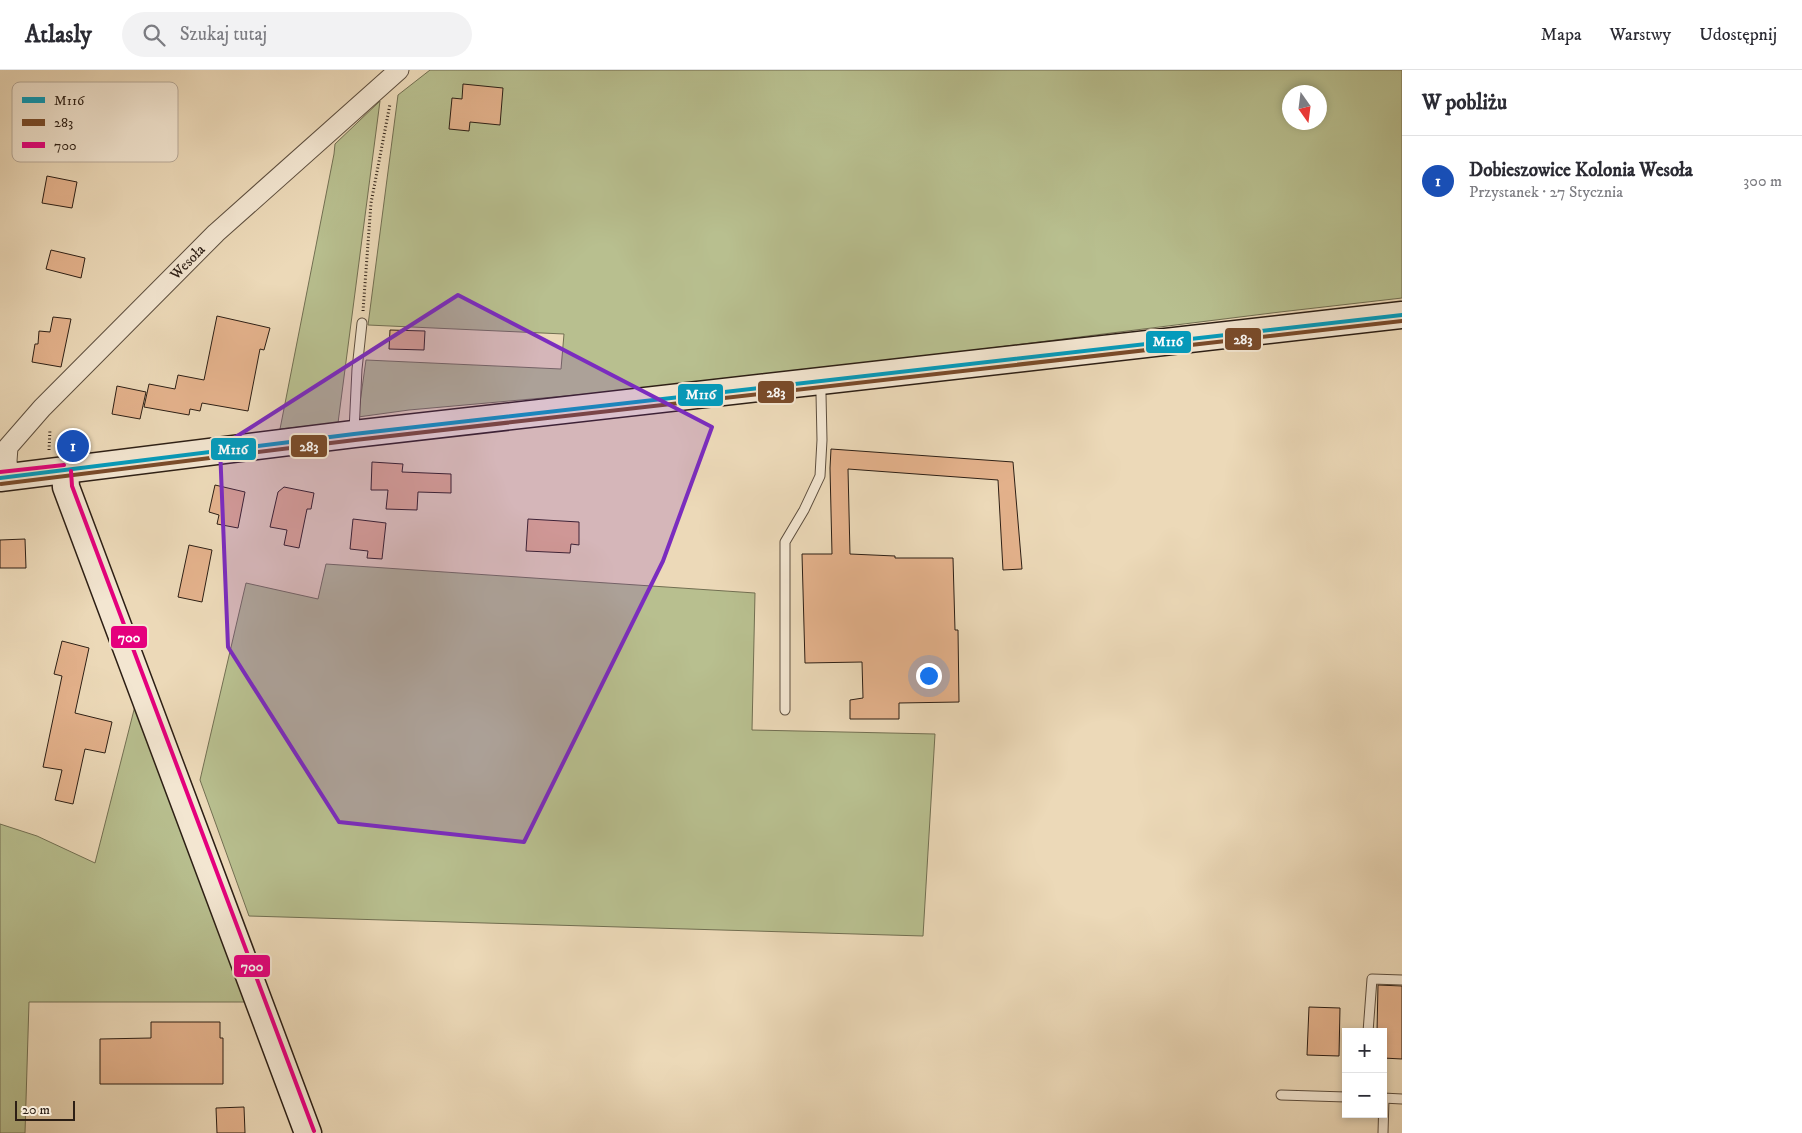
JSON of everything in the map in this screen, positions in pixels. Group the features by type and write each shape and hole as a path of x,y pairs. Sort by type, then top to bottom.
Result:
{"street":[{"name":"Wesoła","path":"4,477 8,447 42,408 216,233 399,70"},
{"path":"4,477 354,434 1402,315"},
{"path":"65,471 66,487 308,1133"}],"lane":[{"path":"354,434 354,404 362,323"},
{"path":"785,710 785,542 804,510 820,476 821,409 818,382"},
{"path":"1368,1028 1372,979 1402,980"},
{"path":"1281,1095 1342,1097"},
{"path":"1387,1098 1402,1099"},
{"path":"1383,1118 1383,1133"}],"path":[{"path":"362,323 371,203 391,102 382,84"}],"highlighted area":[{"path":"458,295 712,427 663,561 524,842 339,822 228,647 220,447"}],"green space":[{"path":"430,70 1402,70 1402,298 710,383 409,410 358,417 366,360 561,369 564,334 368,325 398,95"},
{"path":"380,101 338,423 280,429 335,144"},
{"path":"326,564 755,593 752,730 935,734 923,936 249,916 200,780 246,583 318,599"},
{"path":"136,702 245,1002 29,1002 25,1133 0,1133 0,824 37,836 95,863"}],"building":[{"path":"463,84 503,88 500,125 470,122 469,131 449,129 452,98 462,99"},
{"path":"47,176 77,182 72,208 42,203"},
{"path":"51,250 85,258 81,278 46,269"},
{"path":"217,316 270,328 264,350 260,349 248,411 202,403 200,411 190,409 189,415 144,407 149,384 175,389 178,375 204,380"},
{"path":"53,317 71,319 61,367 32,362 35,344 38,344 39,331 50,332"},
{"path":"390,330 425,331 424,350 389,349"},
{"path":"117,386 146,392 140,419 112,414"},
{"path":"831,449 1013,462 1022,569 1003,570 998,480 848,469 850,554 895,556 895,558 953,558 955,630 958,630 959,702 899,703 899,719 850,719 850,700 863,698 862,662 805,663 802,554 832,554"},
{"path":"372,462 403,464 402,472 451,474 451,493 418,492 417,510 386,509 388,490 371,490"},
{"path":"215,485 245,492 238,528 217,524 219,515 209,512"},
{"path":"284,487 314,493 311,509 307,509 299,548 284,545 287,530 270,527 278,492"},
{"path":"353,519 386,523 382,559 367,558 368,551 350,549"},
{"path":"528,519 579,522 579,545 571,544 570,553 526,551"},
{"path":"25,539 26,568 0,568 0,540"},
{"path":"189,545 212,550 202,602 178,597"},
{"path":"62,641 89,648 75,713 112,722 105,753 85,749 73,804 55,800 62,770 43,767 62,676 54,674"},
{"path":"1378,985 1402,986 1402,1059 1387,1058 1387,1028 1377,1028"},
{"path":"1309,1007 1340,1008 1339,1056 1307,1055"},
{"path":"151,1022 220,1022 220,1038 223,1038 223,1084 100,1084 100,1039 151,1038"},
{"path":"244,1107 245,1133 217,1133 216,1108"}],"transit line":[{"name":"M116","path":"0,478 354,434 1402,315"},
{"name":"283","path":"1,484 355,440 1402,321"},
{"name":"700","path":"0,472 64,465"},
{"name":"700","path":"71,471 72,486 314,1131"}],"place":[{"name":"Dobieszowice Kolonia Wesoła","path":"73,446"}]}
